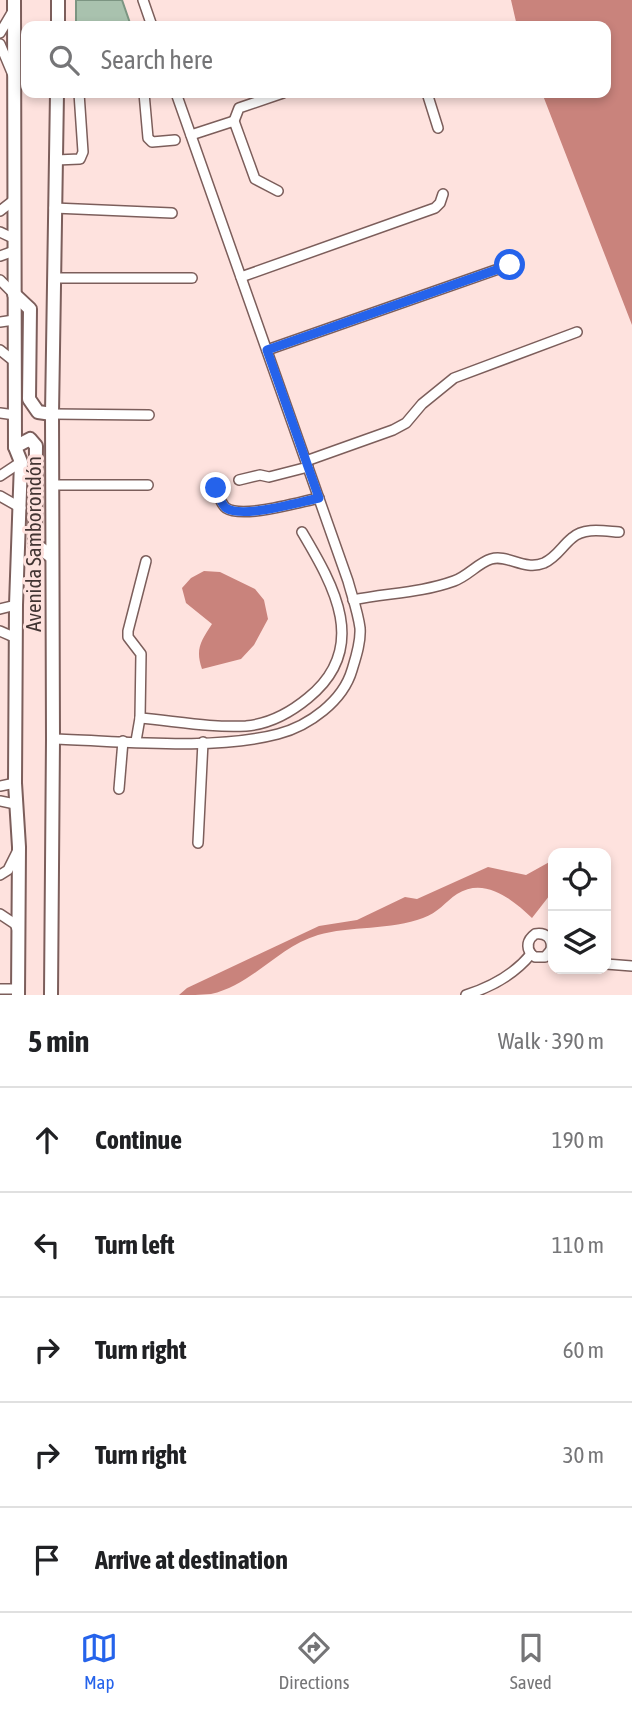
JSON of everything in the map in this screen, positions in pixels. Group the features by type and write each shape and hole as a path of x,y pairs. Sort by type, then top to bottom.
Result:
{"highway":[{"path":"58,0 60,21"},
{"name":"Avenida Samborondón","path":"14,5 15,447 21,462 16,605 18,992"},
{"name":"Avenida Samborondón","path":"51,995 52,414 57,98"},
{"path":"14,294 30,309 29,399 38,412 52,414"},
{"path":"15,447 30,439 36,446 35,544 52,556"}],"street":[{"path":"143,0 150,21"},
{"path":"0,33 14,5"},
{"path":"0,44 14,79"},
{"path":"56,160 80,159 83,152 79,98"},
{"path":"144,98 148,138 152,142 175,140"},
{"path":"53,739 203,742 247,740 280,733 310,720 336,699 350,677 358,653 360,629 353,600 178,98"},
{"path":"268,98 239,108 234,121 255,179 278,191"},
{"path":"429,98 438,128"},
{"path":"191,135 234,121"},
{"path":"241,277 435,208 440,204 443,194"},
{"path":"0,211 14,200"},
{"path":"54,208 172,213"},
{"path":"0,232 15,245 0,256"},
{"path":"267,350 510,265"},
{"path":"54,278 191,278"},
{"path":"0,280 14,294"},
{"path":"0,322 15,320"},
{"path":"239,480 260,475 269,477 400,426 454,378 577,332"},
{"path":"0,350 15,362"},
{"path":"0,413 15,415"},
{"path":"52,414 149,415"},
{"path":"0,476 21,462"},
{"path":"52,485 148,485"},
{"path":"216,488 228,509 240,511 319,498"},
{"path":"0,496 20,508"},
{"path":"353,600 440,585 467,575 490,559 534,566 558,555 577,534 585,531 619,532"},
{"path":"140,718 201,725 248,726 268,721 294,709 329,679 338,661 343,626 330,579 302,532"},
{"path":"136,741 140,718 141,654 128,637 128,631 146,561"},
{"path":"0,609 16,605"},
{"path":"0,631 16,638"},
{"path":"119,789 123,741"},
{"path":"198,844 203,742"},
{"path":"0,786 15,783"},
{"path":"0,802 15,804"},
{"path":"0,875 14,862 19,847"},
{"path":"0,914 15,924 19,932"},
{"path":"548,937 535,934 527,946 531,954 540,958 548,954"},
{"path":"466,995 498,983 523,965 531,954"},
{"path":"611,964 632,966"},
{"path":"0,989 18,992"}],"shaded area":[{"path":"511,0 632,0 632,325 544,98 611,98 611,21 516,21"},
{"path":"204,571 220,572 255,589 264,600 268,619 254,645 241,659 202,669 200,645 212,624 186,603 182,588 191,578"},
{"path":"548,863 548,897 532,918 498,892 467,889 423,918 318,935 290,948 252,975 226,989 211,994 179,995 187,988 319,926 357,920 405,897 417,899 488,867 526,875"}],"building":[{"path":"76,0 122,0 129,21 76,21"}],"route":[{"path":"216,488 221,502 228,509 240,511 319,498 267,350 510,265"}]}
